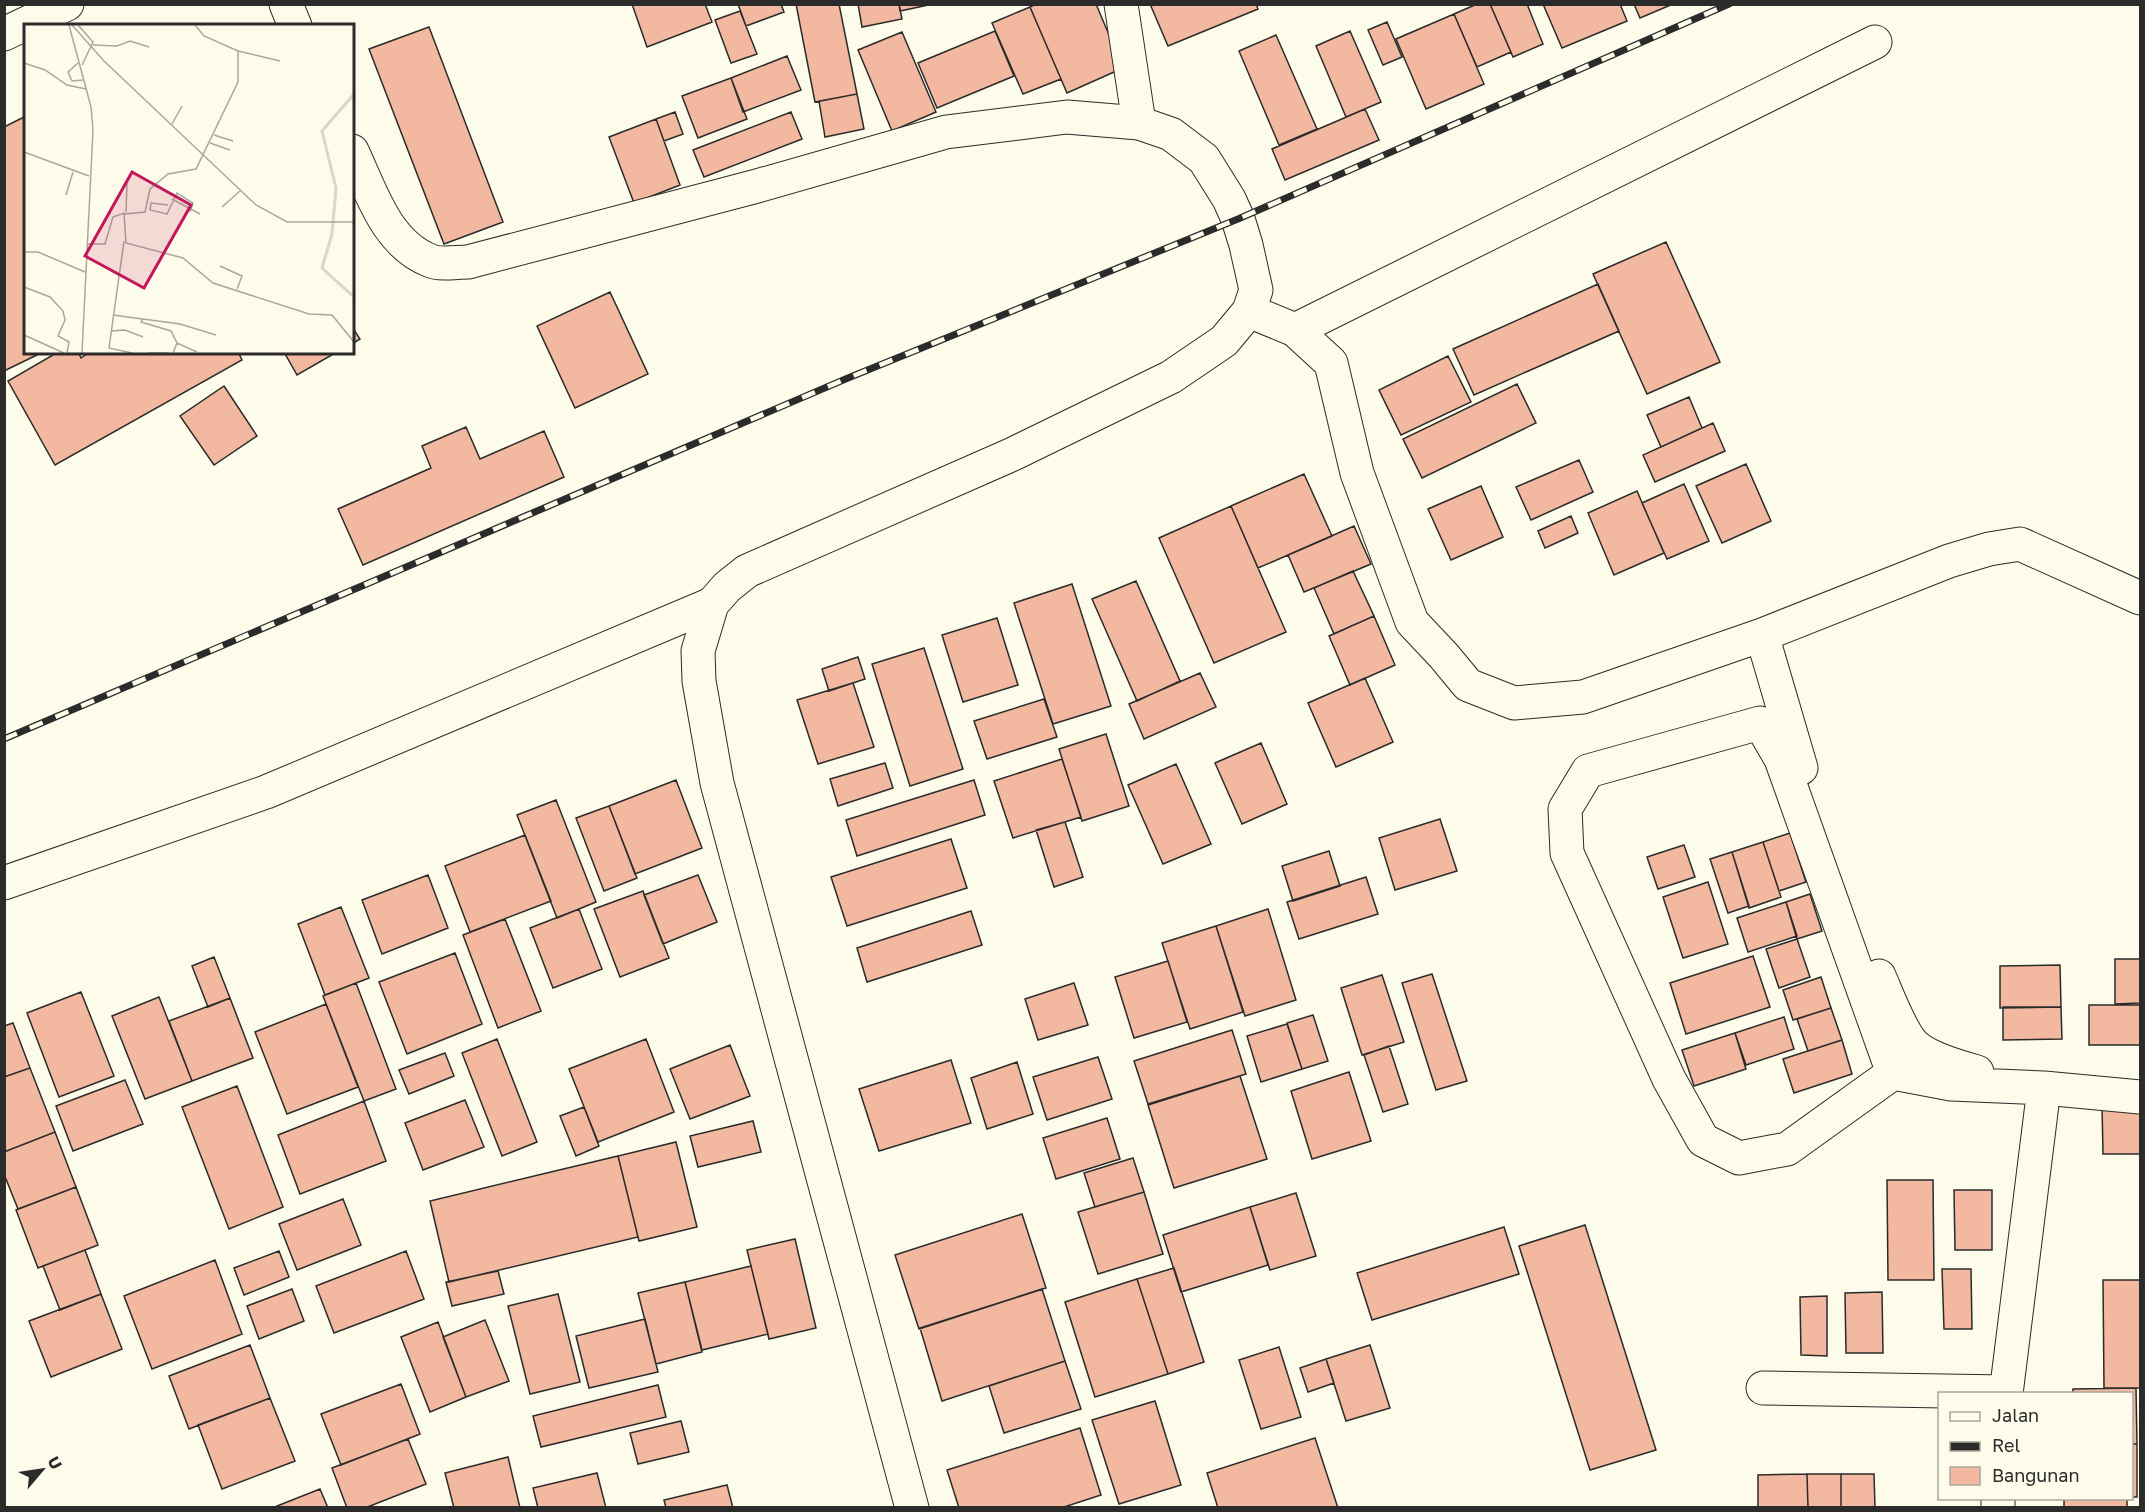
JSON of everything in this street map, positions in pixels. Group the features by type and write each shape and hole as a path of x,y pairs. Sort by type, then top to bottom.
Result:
{"main road":[{"path":"25,24 67,4"},
{"path":"286,4 294,24"},
{"path":"1120,4 1139,123"},
{"path":"4,34 24,24"},
{"path":"1295,330 1875,42"},
{"path":"354,155 384,220 406,248 433,262 468,262 757,186 946,132 1067,117 1139,123 1171,134 1204,159 1229,199 1246,245 1256,290 1250,311 1224,341 1171,377 1013,454 747,571 727,587 712,604 698,651 699,681 717,783 912,1508"},
{"path":"1250,311 1295,330 1331,363 1357,473 1412,622 1468,685 1514,703 1583,697 1762,635 1949,561 1989,549 2020,544 2140,598"},
{"path":"4,883 266,792 712,604"},
{"path":"1762,635 1760,723 1781,759 1893,1073"},
{"path":"1762,635 1811,801 1870,957 1903,1028 1913,1044 1928,1054 1962,1068 2044,1088 2140,1097"},
{"path":"1760,723 1588,771 1565,809 1567,853 1669,1079 1703,1140 1739,1158 1787,1149 1893,1073 1951,1084 2140,1092"},
{"path":"2006,1392 2044,1088"},
{"path":"1763,1388 1957,1392"}],"building":[{"path":"632,4 705,4 712,22 647,47"},
{"path":"738,4 781,4 784,12 746,26"},
{"path":"796,4 839,4 857,94 815,102"},
{"path":"858,4 899,4 902,19 862,27"},
{"path":"899,4 933,4 900,11"},
{"path":"1036,4 1096,4 1123,68 1067,93 1030,7"},
{"path":"1150,4 1256,4 1258,9 1168,46"},
{"path":"1477,4 1490,4 1511,52 1477,67 1454,14"},
{"path":"1490,4 1527,4 1543,44 1513,57"},
{"path":"1543,4 1620,4 1627,21 1562,48"},
{"path":"1634,4 1673,4 1640,18"},
{"path":"1030,7 1061,79 1023,94 992,23"},
{"path":"740,11 757,54 731,63 715,20"},
{"path":"1454,14 1484,84 1426,109 1396,39"},
{"path":"1387,22 1402,57 1383,65 1368,30"},
{"path":"429,27 503,222 444,244 369,49"},
{"path":"995,31 1014,76 937,108 918,63"},
{"path":"1350,31 1381,102 1346,117 1316,46"},
{"path":"902,32 936,112 892,131 858,50"},
{"path":"1276,35 1317,129 1279,145 1239,51"},
{"path":"787,56 801,90 743,112 731,78"},
{"path":"731,78 747,119 698,138 682,96"},
{"path":"857,94 864,129 825,137 819,101"},
{"path":"1365,109 1379,140 1285,180 1272,149"},
{"path":"675,112 683,134 664,141 656,119"},
{"path":"791,112 802,139 704,177 693,150"},
{"path":"24,117 24,354 39,354 4,371 4,127"},
{"path":"656,119 680,185 634,203 609,137"},
{"path":"1666,242 1720,362 1647,394 1593,274"},
{"path":"1598,284 1619,331 1474,395 1453,349"},
{"path":"610,292 648,374 575,408 537,326"},
{"path":"354,330 360,339 354,343"},
{"path":"55,354 79,354 81,358 87,354 239,354 242,360 55,465 8,381"},
{"path":"285,354 334,354 297,375"},
{"path":"1448,356 1471,402 1401,435 1379,390"},
{"path":"1517,384 1536,423 1422,478 1403,439"},
{"path":"224,386 257,436 214,465 180,416"},
{"path":"1689,397 1702,428 1661,447 1647,415"},
{"path":"1713,423 1725,451 1655,482 1643,455"},
{"path":"466,427 480,459 544,431 564,477 363,565 338,509 431,468 422,446"},
{"path":"1579,460 1593,492 1531,520 1516,487"},
{"path":"1746,464 1771,521 1722,543 1696,486"},
{"path":"1304,474 1332,536 1258,568 1231,506"},
{"path":"1684,484 1709,541 1667,559 1642,503"},
{"path":"1481,486 1503,537 1451,560 1428,509"},
{"path":"1637,491 1664,553 1614,575 1588,513"},
{"path":"1231,506 1286,632 1214,663 1159,538"},
{"path":"1571,516 1578,533 1545,548 1538,531"},
{"path":"1354,526 1371,564 1304,592 1288,555"},
{"path":"1353,571 1374,616 1334,634 1314,588"},
{"path":"1136,581 1180,681 1137,701 1092,599"},
{"path":"1072,584 1111,706 1053,724 1014,603"},
{"path":"1374,616 1395,665 1350,685 1329,636"},
{"path":"997,618 1018,685 963,702 942,635"},
{"path":"924,648 963,769 910,786 872,664"},
{"path":"858,657 865,679 829,691 822,669"},
{"path":"1200,673 1216,707 1144,739 1129,704"},
{"path":"1365,678 1393,742 1336,767 1308,703"},
{"path":"853,683 874,747 818,764 797,700"},
{"path":"1044,699 1057,737 987,759 974,721"},
{"path":"1106,734 1129,806 1082,821 1059,749"},
{"path":"1261,743 1287,804 1242,824 1215,763"},
{"path":"1062,759 1081,817 1013,838 994,781"},
{"path":"885,763 893,788 838,806 830,779"},
{"path":"1176,764 1211,844 1163,864 1128,785"},
{"path":"676,780 702,848 635,874 609,806"},
{"path":"974,780 985,815 857,856 846,820"},
{"path":"556,800 596,902 557,918 517,815"},
{"path":"609,806 637,878 604,891 576,818"},
{"path":"1440,819 1457,871 1395,890 1379,838"},
{"path":"1065,822 1083,877 1054,887 1036,830"},
{"path":"1790,833 1806,882 1779,891 1763,842"},
{"path":"525,835 551,901 470,932 445,866"},
{"path":"951,839 967,888 847,926 831,877"},
{"path":"1763,842 1781,897 1749,908 1732,852"},
{"path":"1684,845 1695,877 1658,889 1647,857"},
{"path":"1329,851 1340,886 1293,901 1282,866"},
{"path":"1732,852 1749,906 1728,913 1710,859"},
{"path":"428,875 448,928 382,954 362,900"},
{"path":"698,875 717,922 663,944 644,895"},
{"path":"1366,877 1378,914 1299,939 1287,902"},
{"path":"1708,882 1728,944 1683,958 1663,897"},
{"path":"643,891 669,958 620,977 594,909"},
{"path":"1810,894 1822,931 1797,939 1786,902"},
{"path":"1786,902 1797,936 1748,952 1737,918"},
{"path":"341,907 369,978 325,995 298,924"},
{"path":"579,909 602,969 553,988 530,928"},
{"path":"1268,909 1296,1000 1245,1016 1216,926"},
{"path":"971,911 982,945 867,982 857,948"},
{"path":"505,919 541,1011 498,1028 463,935"},
{"path":"1216,926 1243,1012 1190,1029 1162,943"},
{"path":"1797,939 1810,977 1779,988 1766,949"},
{"path":"455,953 482,1024 407,1054 379,982"},
{"path":"1753,956 1770,1007 1686,1034 1670,983"},
{"path":"214,957 230,998 208,1007 192,966"},
{"path":"2115,959 2140,959 2140,1003 2115,1004"},
{"path":"1168,961 1187,1022 1134,1038 1115,977"},
{"path":"2060,965 2061,1007 2000,1008 2000,966"},
{"path":"1432,974 1467,1081 1436,1090 1402,983"},
{"path":"1382,975 1404,1042 1362,1055 1341,988"},
{"path":"1821,977 1831,1008 1793,1020 1783,990"},
{"path":"356,983 396,1089 364,1101 323,996"},
{"path":"1074,983 1088,1025 1038,1040 1025,999"},
{"path":"81,992 114,1076 59,1097 27,1013"},
{"path":"159,997 192,1081 145,1099 112,1016"},
{"path":"230,998 253,1058 192,1081 169,1021"},
{"path":"326,1004 358,1087 287,1114 255,1032"},
{"path":"2089,1005 2140,1005 2140,1045 2089,1045"},
{"path":"2003,1007 2061,1007 2062,1039 2003,1040"},
{"path":"1831,1008 1842,1040 1808,1051 1797,1019"},
{"path":"1313,1015 1328,1061 1302,1069 1287,1023"},
{"path":"1784,1017 1794,1049 1746,1065 1735,1033"},
{"path":"13,1023 30,1068 4,1077 4,1026"},
{"path":"1287,1024 1302,1069 1261,1082 1247,1036"},
{"path":"1232,1030 1246,1074 1148,1104 1134,1061"},
{"path":"1735,1033 1746,1069 1694,1086 1682,1050"},
{"path":"497,1039 537,1142 502,1156 462,1053"},
{"path":"646,1039 674,1112 598,1142 569,1069"},
{"path":"1842,1040 1852,1074 1794,1093 1783,1059"},
{"path":"730,1045 750,1096 690,1119 670,1069"},
{"path":"1389,1046 1408,1104 1383,1112 1364,1055"},
{"path":"445,1053 454,1076 409,1094 399,1070"},
{"path":"1098,1057 1112,1099 1047,1120 1033,1077"},
{"path":"951,1060 971,1123 879,1151 859,1089"},
{"path":"1017,1062 1033,1114 987,1129 971,1078"},
{"path":"30,1068 55,1132 4,1152 4,1077"},
{"path":"1349,1072 1371,1141 1312,1159 1291,1091"},
{"path":"1240,1076 1267,1159 1174,1188 1148,1105"},
{"path":"125,1080 143,1124 73,1151 56,1106"},
{"path":"237,1086 283,1207 229,1229 182,1107"},
{"path":"465,1100 484,1147 423,1170 405,1123"},
{"path":"364,1101 386,1161 300,1194 278,1135"},
{"path":"2102,1104 2140,1104 2140,1154 2103,1154"},
{"path":"584,1107 599,1146 576,1156 560,1116"},
{"path":"1107,1118 1120,1159 1056,1179 1043,1138"},
{"path":"753,1121 761,1152 698,1167 690,1136"},
{"path":"55,1132 76,1187 18,1209 4,1174 4,1152"},
{"path":"676,1142 697,1227 639,1241 618,1156"},
{"path":"618,1156 638,1237 449,1282 430,1201"},
{"path":"1133,1158 1144,1192 1095,1207 1084,1173"},
{"path":"1887,1180 1933,1180 1934,1280 1888,1280"},
{"path":"76,1187 98,1245 38,1268 16,1210"},
{"path":"1954,1190 1992,1190 1992,1250 1955,1250"},
{"path":"1144,1192 1163,1254 1098,1274 1078,1212"},
{"path":"1296,1193 1316,1256 1270,1270 1250,1207"},
{"path":"343,1199 361,1245 297,1270 279,1224"},
{"path":"1250,1207 1268,1265 1181,1292 1163,1235"},
{"path":"1022,1214 1046,1288 919,1329 895,1255"},
{"path":"1585,1225 1656,1450 1590,1470 1519,1246"},
{"path":"1504,1227 1519,1274 1372,1320 1357,1273"},
{"path":"795,1239 816,1328 769,1339 747,1250"},
{"path":"85,1250 101,1294 60,1310 43,1266"},
{"path":"279,1251 289,1277 244,1295 234,1268"},
{"path":"406,1251 424,1299 334,1333 316,1286"},
{"path":"215,1260 242,1334 152,1369 124,1296"},
{"path":"751,1266 768,1334 702,1350 685,1282"},
{"path":"1174,1268 1204,1362 1168,1374 1137,1279"},
{"path":"1942,1269 1971,1269 1972,1329 1944,1329"},
{"path":"498,1271 504,1294 452,1306 446,1282"},
{"path":"1137,1279 1168,1374 1095,1397 1065,1302"},
{"path":"2103,1280 2140,1280 2140,1388 2104,1388"},
{"path":"685,1282 702,1352 656,1364 638,1293"},
{"path":"292,1289 304,1321 259,1339 247,1306"},
{"path":"1042,1289 1065,1361 942,1401 920,1328"},
{"path":"1882,1292 1883,1353 1846,1353 1845,1293"},
{"path":"101,1294 122,1349 51,1377 29,1321"},
{"path":"558,1294 580,1382 530,1394 508,1306"},
{"path":"1827,1296 1827,1356 1801,1355 1800,1297"},
{"path":"645,1319 658,1372 589,1388 576,1336"},
{"path":"485,1320 509,1381 466,1397 443,1337"},
{"path":"438,1322 466,1397 430,1412 401,1337"},
{"path":"250,1345 270,1398 189,1429 169,1376"},
{"path":"1370,1345 1390,1408 1346,1421 1326,1359"},
{"path":"1279,1347 1301,1417 1261,1429 1239,1360"},
{"path":"1326,1359 1334,1383 1308,1392 1300,1368"},
{"path":"1065,1361 1081,1409 1004,1433 989,1386"},
{"path":"401,1384 420,1434 341,1465 321,1414"},
{"path":"658,1385 666,1417 541,1447 533,1416"},
{"path":"2136,1388 2137,1444 2133,1444 2133,1392 2073,1392 2073,1389"},
{"path":"270,1398 295,1461 222,1489 198,1425"},
{"path":"1155,1401 1181,1485 1119,1504 1092,1420"},
{"path":"681,1421 689,1452 638,1464 630,1433"},
{"path":"1080,1428 1101,1495 1061,1508 959,1508 947,1470"},
{"path":"1315,1438 1338,1508 1218,1508 1207,1473"},
{"path":"408,1439 426,1484 365,1508 347,1508 332,1468"},
{"path":"2133,1444 2137,1444 2137,1497 2133,1497"},
{"path":"508,1457 520,1508 454,1508 445,1473"},
{"path":"597,1473 606,1508 538,1508 533,1488"},
{"path":"1807,1474 1808,1508 1758,1508 1758,1475"},
{"path":"1807,1474 1841,1474 1841,1508 1808,1508"},
{"path":"1841,1474 1874,1474 1875,1508 1841,1508"},
{"path":"727,1485 733,1508 666,1508 664,1500"},
{"path":"320,1489 328,1508 272,1508"},
{"path":"2064,1500 2127,1500 2127,1508 2064,1508"}],"railway":[{"path":"4,739 848,378 1238,219 1729,4"}]}
